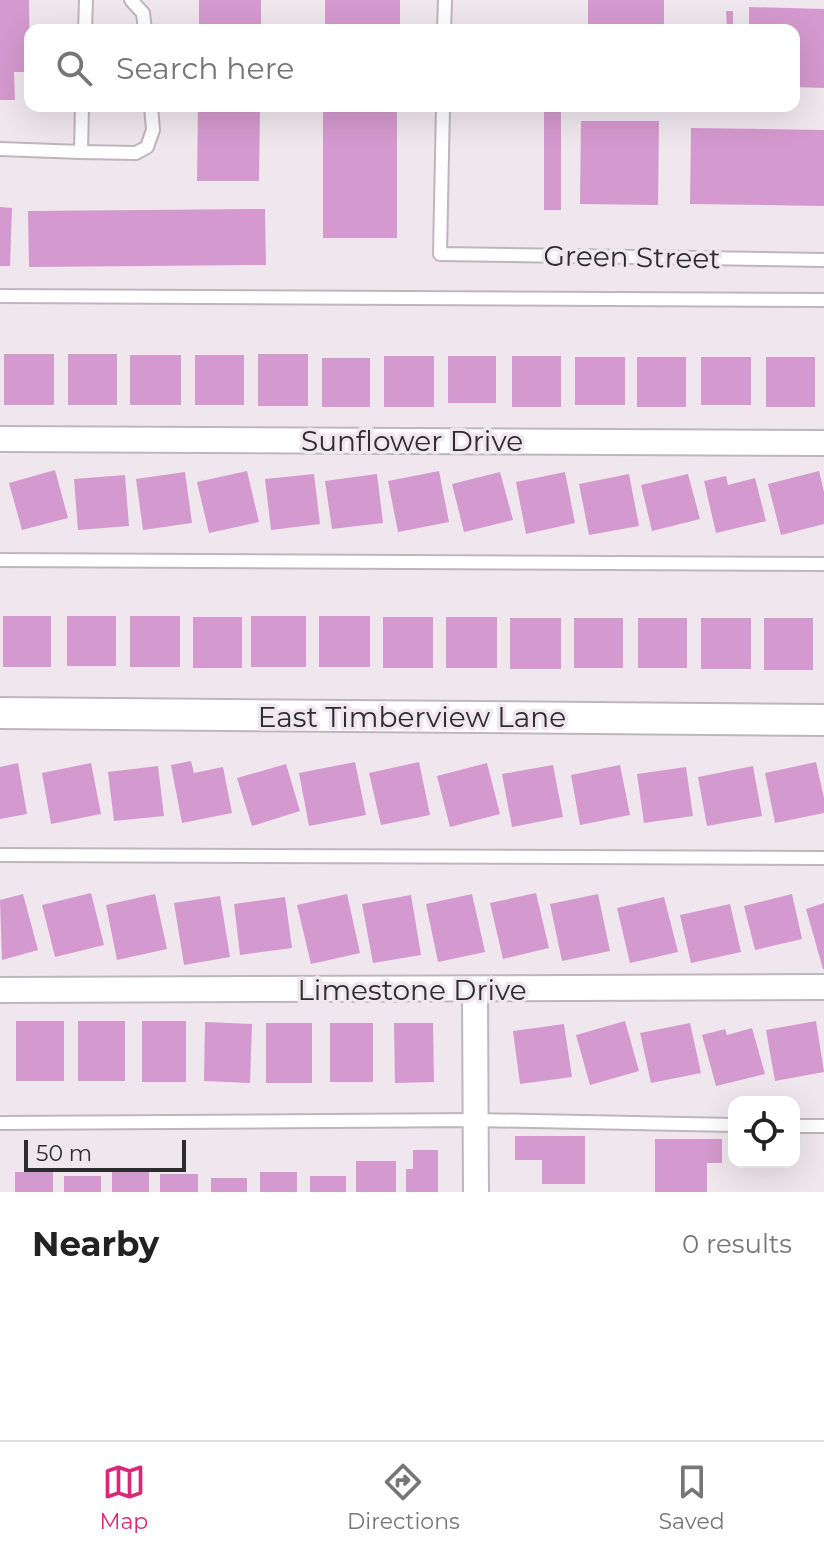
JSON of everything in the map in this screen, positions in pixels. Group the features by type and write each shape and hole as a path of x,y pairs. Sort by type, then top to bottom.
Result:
{"street":[{"name":"Sunflower Drive","path":"0,439 824,443"},
{"name":"East Timberview Lane","path":"0,713 824,720"},
{"name":"Limestone Drive","path":"0,990 824,987"},
{"path":"475,990 476,1192"}],"lane":[{"path":"85,24 86,0"},
{"path":"131,0 143,13 144,24"},
{"path":"444,24 445,0"},
{"path":"81,152 82,112"},
{"path":"0,149 136,153 147,147 153,130 152,112"},
{"name":"Green Street","path":"443,112 440,254 824,260"},
{"path":"0,296 824,300"},
{"path":"0,560 824,564"},
{"path":"0,855 824,858"},
{"path":"0,1123 476,1120 728,1125"},
{"path":"800,1126 824,1126"}],"building":[{"path":"0,0 29,0 29,24 24,24 24,72 14,72 15,100 0,100"},
{"path":"199,0 261,0 261,24 199,24"},
{"path":"325,0 400,0 400,24 325,24"},
{"path":"588,0 664,0 664,24 588,24"},
{"path":"749,7 824,9 824,88 800,87 800,24 749,24"},
{"path":"726,11 733,11 733,24 727,24"},
{"path":"198,112 260,112 259,181 197,181"},
{"path":"323,112 397,112 397,238 323,238"},
{"path":"544,112 561,112 561,210 544,210"},
{"path":"581,121 659,121 658,205 580,204"},
{"path":"691,128 824,130 824,206 690,204"},
{"path":"0,207 12,208 10,266 0,266"},
{"path":"265,209 266,265 29,267 28,211"},
{"path":"4,354 54,354 54,405 4,405"},
{"path":"68,354 117,354 117,405 68,405"},
{"path":"258,354 308,354 308,406 258,406"},
{"path":"130,355 181,355 181,405 130,405"},
{"path":"195,355 244,355 244,405 195,405"},
{"path":"384,356 434,356 434,407 384,407"},
{"path":"448,356 496,356 496,403 448,403"},
{"path":"512,356 561,356 561,407 512,407"},
{"path":"575,357 625,357 625,405 575,405"},
{"path":"637,357 686,357 686,407 637,407"},
{"path":"701,357 751,357 751,405 701,405"},
{"path":"766,357 815,357 815,407 766,407"},
{"path":"322,358 370,358 370,407 322,407"},
{"path":"55,470 68,518 22,530 9,483"},
{"path":"247,471 259,522 209,533 197,482"},
{"path":"439,471 449,522 398,532 388,481"},
{"path":"819,471 824,492 824,524 781,535 768,484"},
{"path":"185,472 192,523 143,530 136,479"},
{"path":"500,472 513,520 464,532 452,484"},
{"path":"565,472 575,523 526,534 516,482"},
{"path":"314,474 320,524 271,530 265,479"},
{"path":"377,474 383,523 332,529 325,481"},
{"path":"629,474 639,526 589,535 579,484"},
{"path":"688,474 700,519 652,531 641,485"},
{"path":"125,475 129,526 78,530 74,479"},
{"path":"726,476 728,485 755,478 766,521 716,533 704,481"},
{"path":"3,616 51,616 51,667 3,667"},
{"path":"67,616 116,616 116,666 67,666"},
{"path":"130,616 180,616 180,667 130,667"},
{"path":"251,616 306,616 306,667 251,667"},
{"path":"319,616 370,616 370,667 319,667"},
{"path":"193,617 242,617 242,668 193,668"},
{"path":"383,617 433,617 433,668 383,668"},
{"path":"446,617 497,617 497,668 446,668"},
{"path":"510,618 561,618 561,669 510,669"},
{"path":"574,618 623,618 623,668 574,668"},
{"path":"638,618 687,618 687,668 638,668"},
{"path":"701,618 751,618 751,669 701,669"},
{"path":"764,618 813,618 813,670 764,670"},
{"path":"191,761 194,773 223,767 232,813 182,823 171,765"},
{"path":"355,762 366,815 309,826 299,773"},
{"path":"419,762 430,815 381,825 369,773"},
{"path":"816,762 824,813 775,823 765,773"},
{"path":"18,763 27,814 0,819 0,767"},
{"path":"91,763 101,814 51,824 42,773"},
{"path":"487,763 500,814 450,827 437,776"},
{"path":"286,764 300,811 252,826 237,778"},
{"path":"553,765 563,817 512,827 502,774"},
{"path":"620,765 630,815 580,825 571,775"},
{"path":"158,766 164,816 114,821 108,772"},
{"path":"753,766 762,816 707,826 698,777"},
{"path":"686,767 693,816 644,823 637,774"},
{"path":"91,893 104,945 55,957 42,905"},
{"path":"536,893 549,948 503,959 490,903"},
{"path":"23,894 38,950 2,960 0,900"},
{"path":"155,894 167,949 117,960 106,905"},
{"path":"347,894 360,953 311,964 297,905"},
{"path":"472,894 485,952 438,962 426,904"},
{"path":"598,894 610,951 562,961 550,904"},
{"path":"792,894 802,939 755,950 744,906"},
{"path":"411,895 421,955 373,963 362,904"},
{"path":"220,896 230,957 184,965 174,903"},
{"path":"285,897 292,948 240,955 234,904"},
{"path":"664,897 678,952 630,963 617,908"},
{"path":"824,903 824,969 823,969 806,909"},
{"path":"730,904 741,952 691,963 680,915"},
{"path":"16,1021 64,1021 64,1081 16,1081"},
{"path":"78,1021 125,1021 125,1081 78,1081"},
{"path":"142,1021 186,1021 186,1082 142,1082"},
{"path":"625,1021 639,1071 590,1085 576,1035"},
{"path":"816,1021 824,1072 775,1081 766,1030"},
{"path":"205,1022 252,1024 250,1083 204,1081"},
{"path":"266,1023 312,1023 312,1083 266,1083"},
{"path":"330,1023 373,1023 373,1082 330,1082"},
{"path":"394,1023 433,1023 434,1082 395,1083"},
{"path":"690,1023 701,1073 651,1083 640,1033"},
{"path":"564,1024 572,1077 520,1084 513,1031"},
{"path":"752,1028 765,1074 716,1086 702,1035 725,1029 727,1035"},
{"path":"515,1136 585,1136 585,1184 542,1184 542,1160 515,1160"},
{"path":"655,1139 722,1139 722,1163 707,1163 707,1192 655,1192"},
{"path":"413,1150 438,1150 438,1192 406,1192 406,1169 413,1169"},
{"path":"356,1161 396,1161 396,1192 356,1192"},
{"path":"15,1172 53,1172 53,1192 15,1192"},
{"path":"112,1172 149,1172 149,1192 112,1192"},
{"path":"260,1172 297,1172 297,1192 260,1192"},
{"path":"160,1174 198,1174 198,1192 160,1192"},
{"path":"64,1176 101,1176 101,1192 64,1192"},
{"path":"310,1176 346,1176 346,1192 310,1192"},
{"path":"211,1178 247,1178 247,1192 211,1192"}]}
